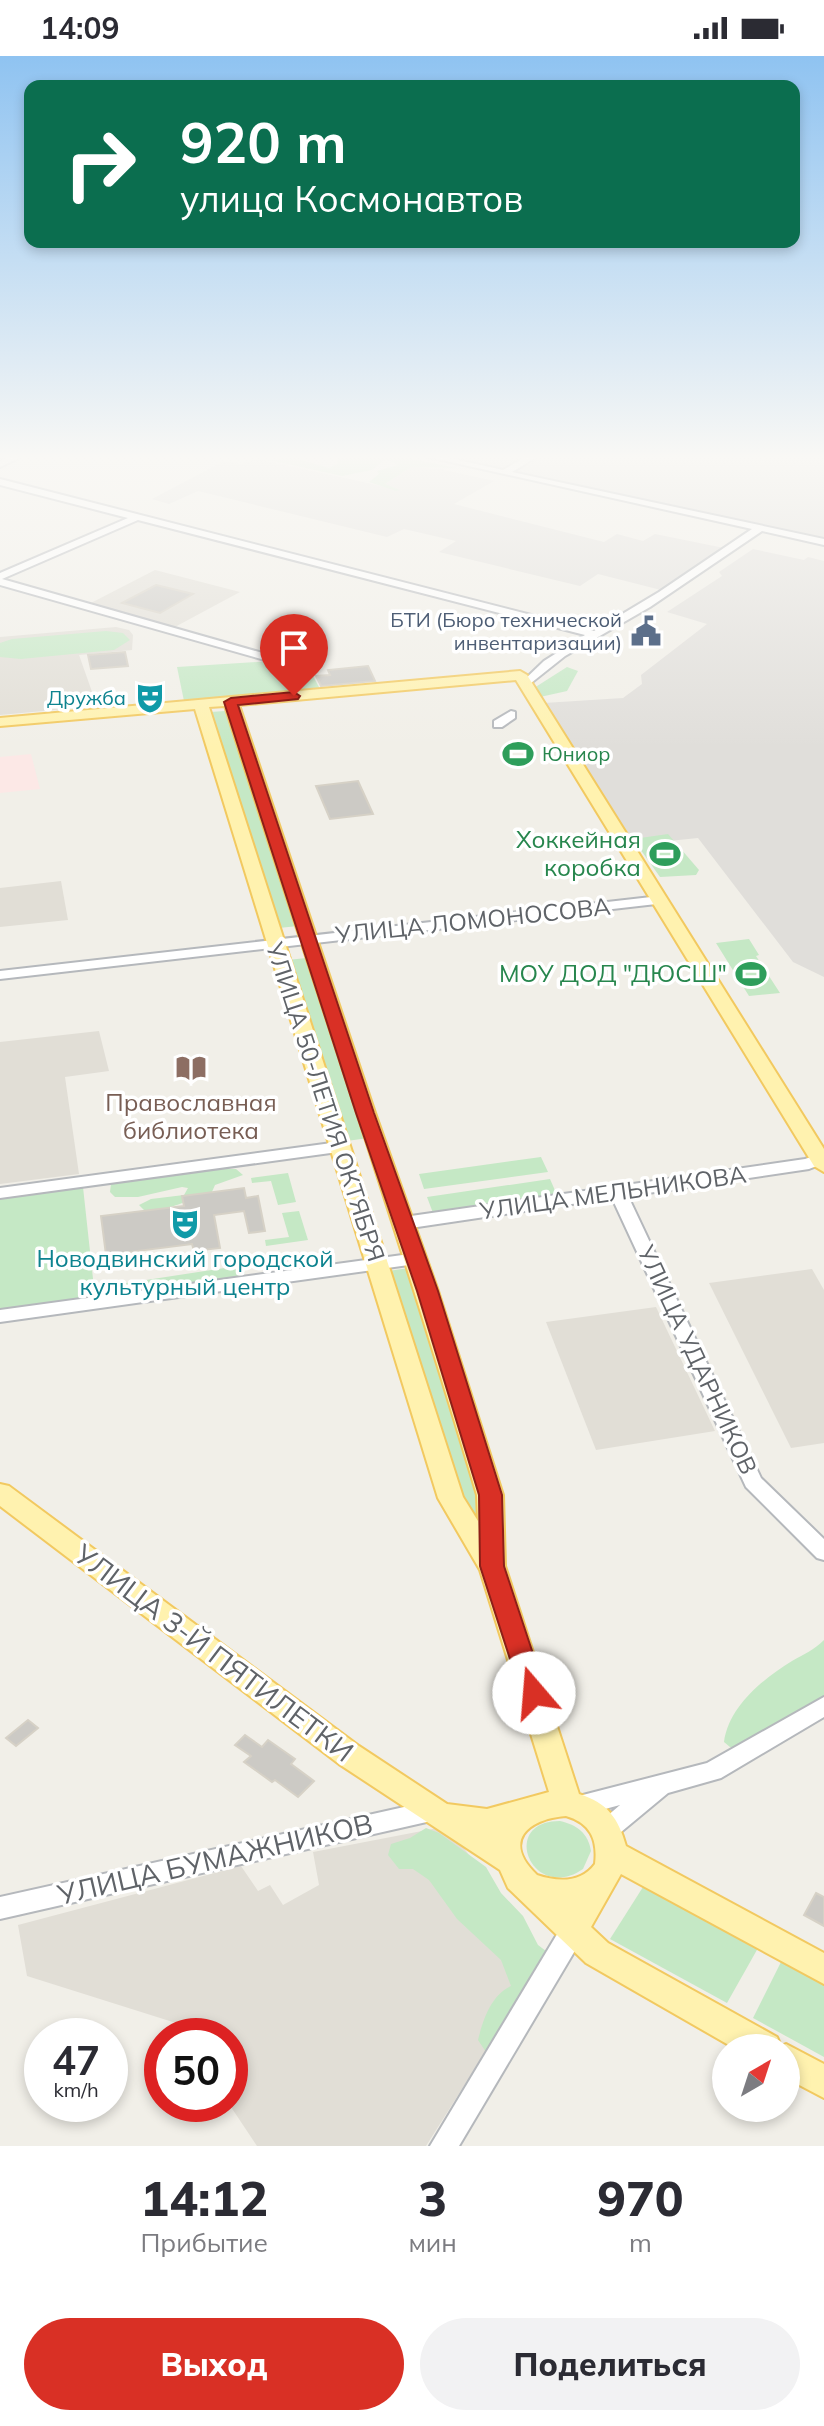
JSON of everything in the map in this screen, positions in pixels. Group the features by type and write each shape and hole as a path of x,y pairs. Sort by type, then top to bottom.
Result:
{"main road":[{"path":"0,722 527,677 660,900 816,1138 822,1162"},
{"name":"УЛИЦА 50-ЛЕТИЯ ОКТЯБРЯ","path":"231,702 365,1113 417,1259 490,1495 492,1566"},
{"name":"УЛИЦА 50-ЛЕТИЯ ОКТЯБРЯ","path":"201,705 451,1498 492,1566 548,1744 552,1806"},
{"name":"УЛИЦА 3-Й ПЯТИЛЕТКИ","path":"0,1493 349,1755 508,1860"},
{"path":"552,1806 507,1835 508,1860 519,1878 597,1953 740,2034"},
{"path":"431,1811 475,1822 487,1822 552,1806 594,1815 606,1855 574,1929"},
{"path":"529,1886 545,1893 571,1895 606,1855"},
{"path":"606,1855 824,1969"},
{"path":"800,2068 824,2082"}],"street":[{"path":"0,580 60,553"},
{"path":"276,553 594,634"},
{"path":"527,677 628,616 723,553"},
{"path":"0,580 276,660"},
{"path":"498,724 511,715"},
{"name":"УЛИЦА ЛОМОНОСОВА","path":"0,975 660,900"},
{"path":"0,1193 339,1147"},
{"name":"УЛИЦА МЕЛЬНИКОВА","path":"404,1223 822,1162"},
{"name":"УЛИЦА УДАРНИКОВ","path":"618,1192 753,1482 824,1552"},
{"path":"0,1316 417,1259"},
{"path":"552,1806 713,1771 824,1706"},
{"path":"606,1855 666,1783"},
{"name":"УЛИЦА БУМАЖНИКОВ","path":"0,1908 431,1811"},
{"path":"444,2146 574,1929"}],"shaded area":[{"path":"441,553 717,553 661,590 598,574 580,586"},
{"path":"748,553 824,561 824,977 793,962 698,838 630,845 544,703 623,698 642,684 641,675 707,624 667,612 722,576 719,572"},
{"path":"155,570 240,592 173,628 87,605"},
{"path":"116,627 129,630 133,635 132,650 79,655 97,706 0,715 0,637"},
{"path":"31,754 40,789 0,793 0,757"},
{"path":"61,881 68,920 0,927 0,888"},
{"path":"99,1031 109,1071 65,1077 79,1174 0,1184 0,1042"},
{"path":"812,1269 824,1290 824,1443 791,1448 709,1283"},
{"path":"656,1307 715,1431 596,1450 546,1322"},
{"path":"448,1826 544,1959 426,2146 257,2146 241,2122 248,2122 248,2018 160,2018 27,1976 18,1925 241,1866 258,1891 270,1885 283,1905 319,1885 313,1852"}],"green space":[{"path":"106,631 123,633 130,640 114,650 21,659 0,657 0,643 12,639"},
{"path":"304,659 320,689 184,701 177,667"},
{"path":"567,667 578,671 567,691 540,697 534,688"},
{"path":"225,711 298,926 279,928 210,712"},
{"name":"Хоккейная коробка","path":"668,834 699,870 696,875 660,877 633,839"},
{"name":"МОУ ДОД \"ДЮСШ\"","path":"749,939 780,993 749,996 716,943"},
{"path":"306,958 368,1138 347,1141 288,960"},
{"path":"541,1157 548,1172 424,1189 419,1174"},
{"path":"201,1168 236,1169 243,1175 215,1185 211,1194 154,1210 145,1211 139,1205 151,1199 184,1195 188,1188 138,1197 115,1197 110,1192 111,1184 115,1181 187,1173"},
{"path":"288,1173 296,1202 278,1205 271,1181 252,1183 251,1178"},
{"path":"550,1179 557,1195 433,1213 427,1197"},
{"path":"83,1187 94,1288 231,1267 245,1272 242,1278 0,1308 0,1197"},
{"path":"299,1211 308,1240 266,1246 265,1240 289,1237 282,1213"},
{"path":"409,1268 477,1476 483,1517 473,1519 452,1479 388,1271"},
{"path":"824,1640 824,1700 739,1748 730,1747 724,1742 733,1717 749,1695 770,1676"},
{"path":"560,1821 581,1831 591,1851 583,1869 565,1877 549,1876 537,1869 529,1858 527,1845 530,1833 541,1824"},
{"path":"426,1828 439,1833 486,1867 501,1893 523,1916 538,1945 550,1954 493,2053 486,2052 478,2040 493,2002 511,1986 501,1960 457,1919 429,1880 413,1869 399,1869 388,1855 391,1844 410,1838"},
{"path":"643,1887 758,1948 727,2003 610,1939"},
{"path":"782,1960 824,1983 824,2057 800,2044 800,2034 782,2034 753,2018"}],"building":[{"path":"156,585 193,594 160,613 122,603"},
{"path":"125,652 128,666 91,669 88,655"},
{"path":"368,666 375,681 321,686 316,676 330,675 328,670"},
{"path":"358,781 373,814 330,819 316,786"},
{"name":"Новодвинский городской культурный центр","path":"244,1188 246,1198 258,1196 265,1231 249,1233 244,1211 214,1215 220,1248 194,1251 192,1244 106,1255 101,1216 184,1206 182,1196"},
{"path":"28,1720 38,1728 16,1746 6,1738"},
{"path":"245,1735 262,1747 268,1740 295,1759 291,1764 314,1781 298,1797 275,1780 272,1782 244,1762 251,1756 235,1745"},
{"path":"816,1893 824,1897 824,1926 804,1915"}],"place":[{"name":"БТИ (Бюро технической инвентаризации)","path":"646,631"},
{"name":"Дружба","path":"150,698"},
{"name":"Юниор","path":"518,754"},
{"name":"Хоккейная коробка","path":"665,854"},
{"name":"МОУ ДОД \"ДЮСШ\"","path":"751,974"},
{"name":"Православная библиотека","path":"191,1068"},
{"name":"Новодвинский городской культурный центр","path":"185,1224"}],"route":[{"path":"294,696 231,702 365,1113 411,1241 490,1495 492,1566 534,1693"}]}
